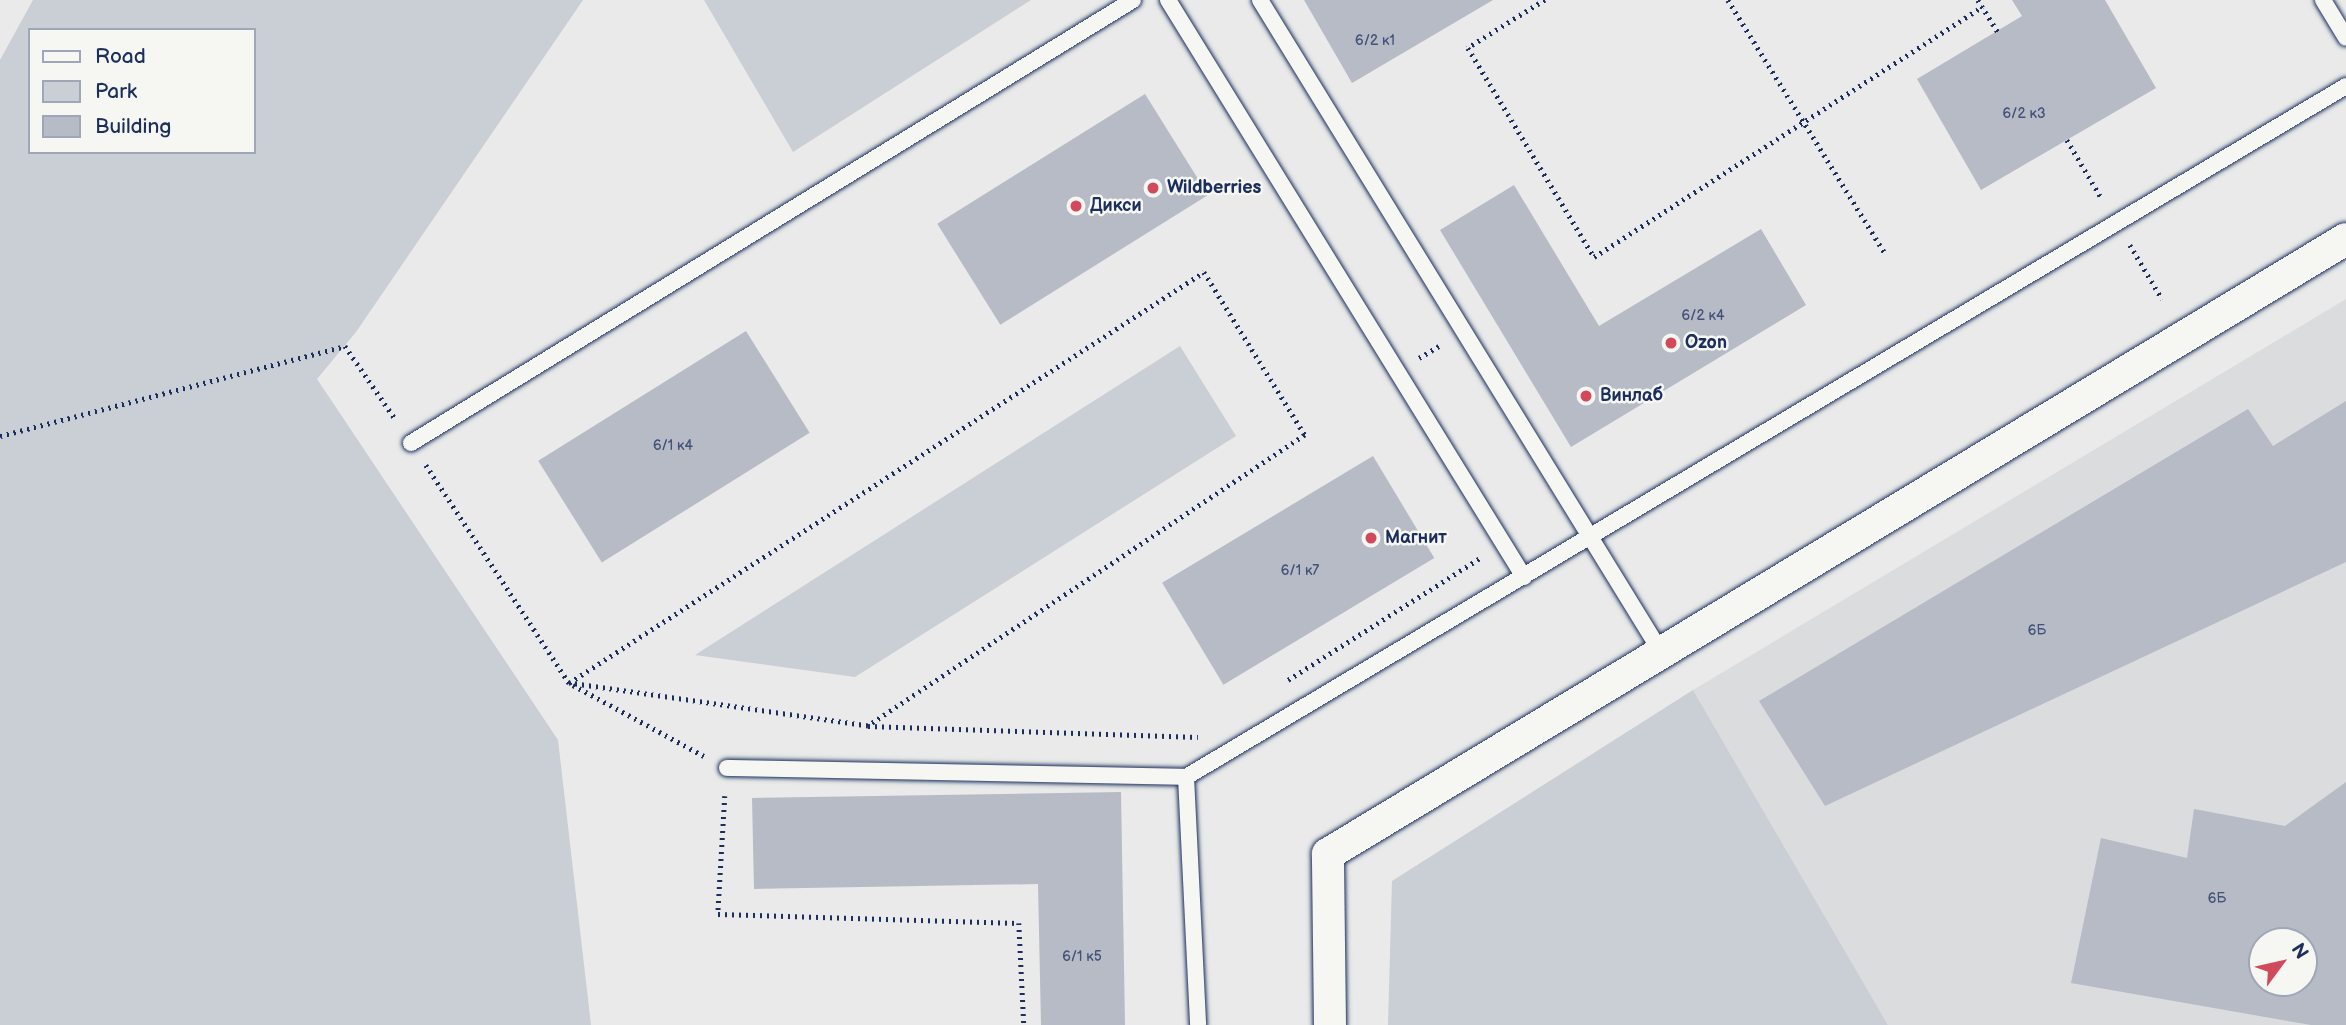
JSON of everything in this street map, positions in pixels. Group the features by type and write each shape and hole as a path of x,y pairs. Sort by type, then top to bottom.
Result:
{"street":[{"path":"1330,1025 1328,854 2343,237"}],"lane":[{"path":"411,443 1133,0"},
{"path":"1168,0 1524,578"},
{"path":"1260,0 1661,652"},
{"path":"2323,0 2346,38"},
{"path":"727,768 1186,777 2346,86"},
{"path":"1186,777 1198,1025"}],"path":[{"path":"1545,0 1468,48 1594,257 1806,124 1982,7"},
{"path":"1728,0 1885,253"},
{"path":"1978,0 1998,32"},
{"path":"569,683 1204,272 1305,435 868,726"},
{"path":"1398,372 1463,331"},
{"path":"0,436 345,346 569,683 727,768 718,914 1019,923 1024,1025"},
{"path":"1280,685 1503,544"},
{"path":"569,683 868,726 1198,737 1210,730"}],"shaded area":[{"path":"2346,299 2346,1025 1888,1025 1693,690"}],"green space":[{"path":"33,0 583,0 356,332 317,379 558,740 591,1025 0,1025 0,60"},
{"path":"704,0 1031,0 793,152"},
{"path":"1180,346 1236,436 855,677 695,655"},
{"path":"1693,690 1888,1025 1388,1025 1392,881"}],"building":[{"path":"1304,0 1493,0 1352,83"},
{"path":"2012,0 2105,0 2156,88 1981,190 1917,79 2022,16"},
{"path":"1145,94 1208,195 1000,325 937,224"},
{"path":"1514,185 1599,326 1761,229 1806,305 1571,447 1440,230"},
{"path":"746,331 810,433 602,563 538,461"},
{"path":"2346,401 2346,562 1825,806 1759,701 2248,409 2273,446"},
{"path":"1373,456 1434,558 1223,685 1162,583"},
{"path":"2346,782 2346,1025 2311,1025 2071,983 2101,838 2187,858 2194,809 2285,826"},
{"path":"1121,792 1125,1025 1041,1025 1038,884 754,889 752,798"}],"place":[{"name":"Wildberries","path":"1153,188"},
{"name":"Дикси","path":"1076,206"},
{"name":"Ozon","path":"1671,343"},
{"name":"Винлаб","path":"1586,396"},
{"name":"Магнит","path":"1371,538"}]}
